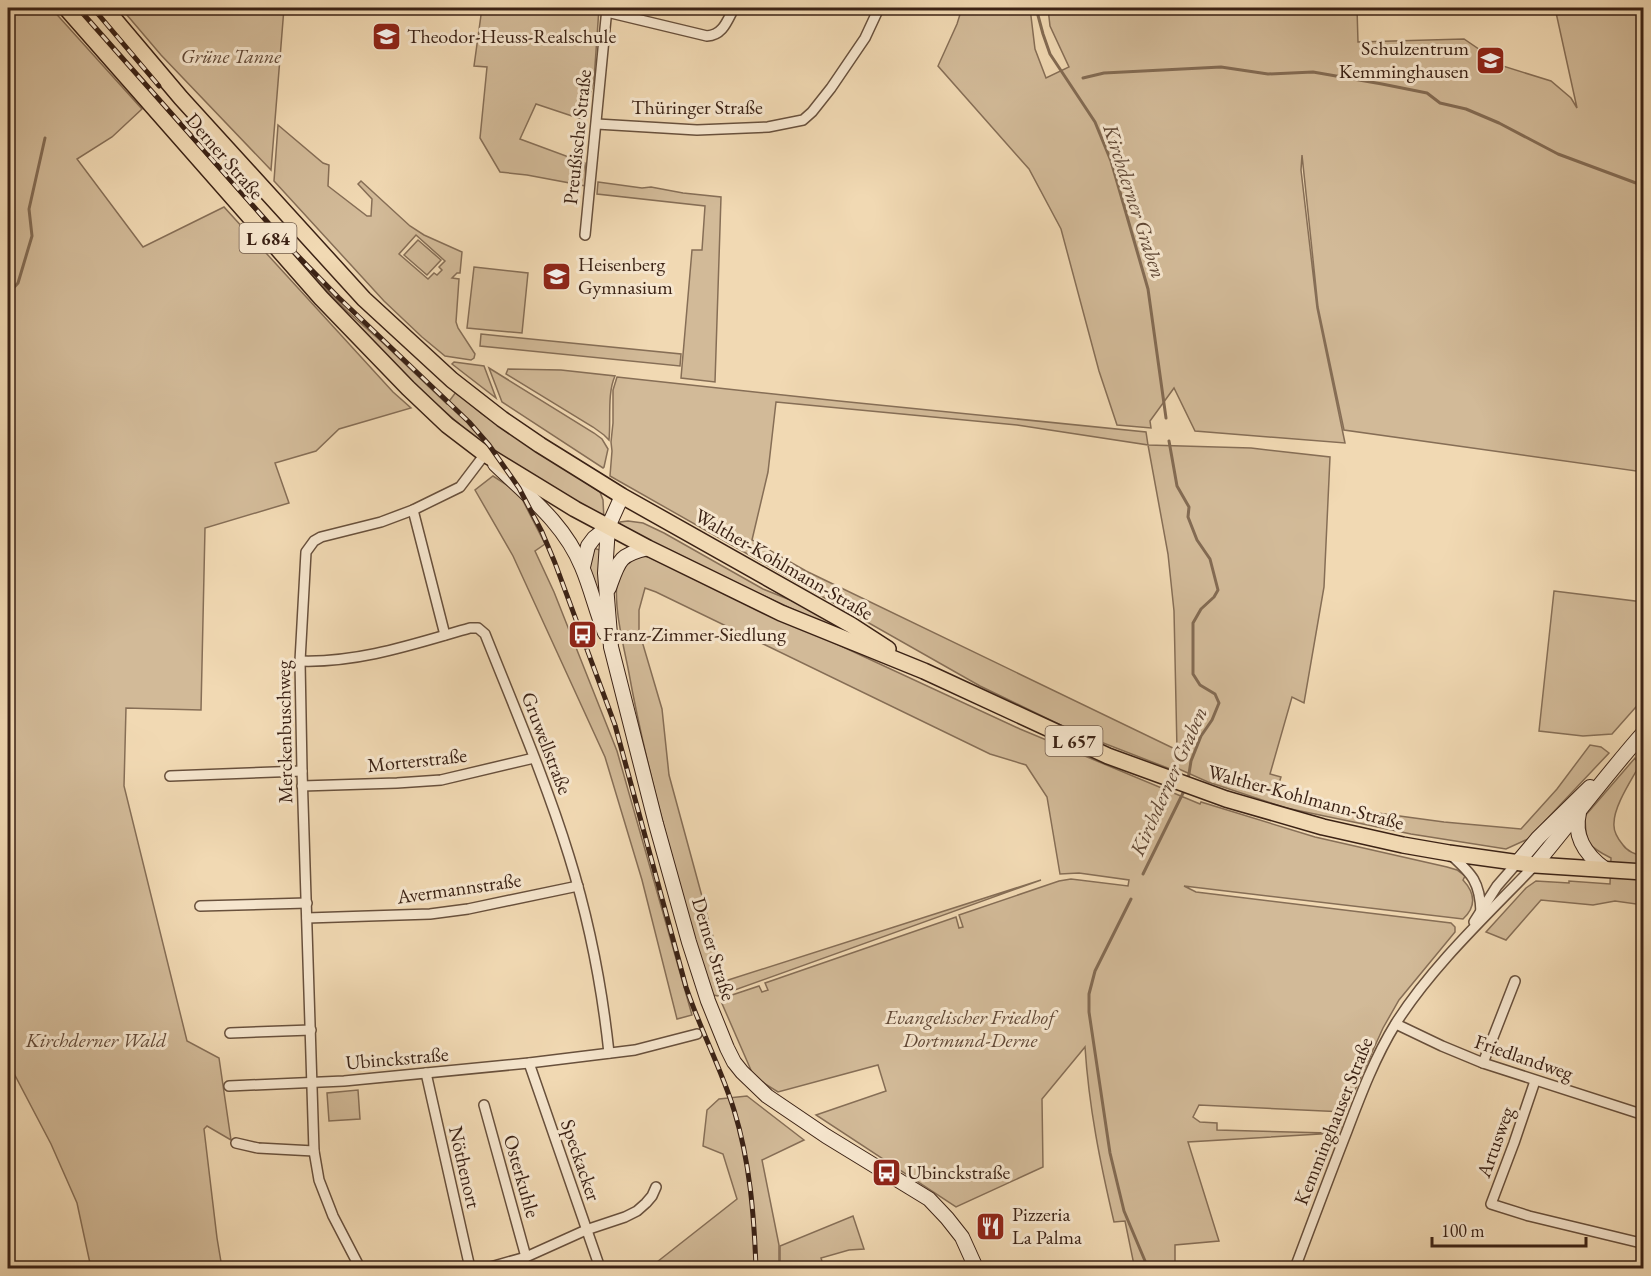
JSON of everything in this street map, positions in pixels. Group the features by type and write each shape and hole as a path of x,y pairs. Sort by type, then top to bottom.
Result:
{"main road":[{"name":"Derner Straße","path":"66,8 366,346 439,418 485,454"},
{"name":"Derner Straße","path":"105,8 181,98 364,299 423,355 502,418 569,464 622,496"},
{"name":"L 684","path":"485,454 608,527"},
{"path":"485,454 556,523 566,536 583,567 611,647"},
{"path":"583,567 588,546 608,527 622,496"},
{"name":"Walther-Kohlmann-Straße","path":"622,496 851,625 924,671"},
{"name":"Derner Straße","path":"608,527 605,573 611,647 697,972 717,1026 734,1062 754,1085 782,1106 826,1136 929,1199 962,1237 976,1269"},
{"name":"Walther-Kohlmann-Straße","path":"608,527 781,613 924,671 1058,735 1204,792 1323,827 1449,854 1535,865 1644,872"},
{"path":"606,595 616,567 621,560 628,554 648,548"},
{"name":"Kemminghauser Straße","path":"1535,865 1644,732"},
{"name":"Kemminghauser Straße","path":"1517,863 1553,823 1622,757"},
{"path":"1579,813 1576,823 1581,844 1605,869"}],"street":[{"path":"607,10 714,36 721,32 734,8"},
{"name":"Thüringer Straße","path":"597,124 697,130 768,127 803,120 831,88 865,38 879,8"},
{"name":"Preußische Straße","path":"585,235 607,10"},
{"name":"Merckenbuschweg","path":"360,1269 333,1216 320,1180 314,1151 300,661 306,552 314,541 321,537 381,522 413,510 460,487 485,454"},
{"path":"413,510 445,635"},
{"name":"Gruwellstraße","path":"300,661 366,656 470,627 478,628 485,634 569,855 600,988 609,1053"},
{"name":"Morterstraße","path":"302,786 441,780 534,758"},
{"path":"171,776 302,771"},
{"path":"1449,854 1464,867 1476,883 1481,912"},
{"name":"Kemminghauser Straße","path":"1463,939 1497,886 1517,863"},
{"name":"Kemminghauser Straße","path":"1295,1269 1374,1062 1396,1024 1411,1001 1463,939 1535,865"},
{"name":"Avermannstraße","path":"307,918 430,914 468,909 578,886"},
{"path":"200,906 307,903"},
{"path":"1483,1063 1515,981"},
{"name":"Friedlandweg","path":"1396,1024 1483,1063 1644,1115"},
{"path":"230,1033 311,1030"},
{"name":"Ubinckstraße","path":"313,1083 529,1063 609,1053 646,1048 697,1034"},
{"name":"Speckacker","path":"529,1063 600,1269"},
{"name":"Nöthenort","path":"426,1073 470,1269"},
{"name":"Artusweg","path":"1535,1081 1491,1204 1529,1216 1641,1243"},
{"path":"229,1086 313,1083"},
{"name":"Osterkuhle","path":"484,1105 526,1257"},
{"path":"236,1143 258,1148 314,1151"},
{"path":"487,1269 526,1257 586,1230 626,1217 652,1196 656,1187"}],"green space":[{"name":"Kirchderner Wald","path":"8,8 51,8 142,109 112,137 77,159 143,247 224,207 393,392 411,408 339,429 316,451 275,463 289,503 205,528 201,710 126,708 124,786 187,1041 219,1058 231,1140 207,1126 204,1129 222,1268 91,1268 77,1203 51,1144 8,1062"},
{"name":"Grüne Tanne","path":"121,8 284,8 271,170 161,55"},
{"path":"482,8 599,8 594,80 584,120 536,104 520,139 585,163 586,186 500,172 480,138 487,67 474,66"},
{"path":"962,8 1030,8 1035,49 1046,78 1069,67 1050,26 1048,8 1357,8 1358,42 1464,39 1486,54 1490,62 1551,81 1571,98 1577,108 1555,8 1643,8 1643,472 1344,430 1318,307 1302,155 1301,170 1317,308 1345,443 1195,431 1174,388 1150,421 1151,428 1117,425 1099,371 1061,229 1029,169 938,66"},
{"path":"278,125 323,163 329,165 328,186 367,216 371,216 372,199 358,184 361,181 410,226 462,252 460,273 452,278 459,279 456,322 475,354 474,358 471,360 445,356 422,337 384,301 274,181","holes":["416,235 445,261 439,267 442,270 437,275 434,273 428,279 399,254"]},
{"path":"598,182 721,197 715,382 681,378 692,250 702,250 705,206 597,194"},
{"path":"418,240 441,260 427,275 404,255"},
{"path":"294,256 348,312 447,404 456,392 482,414 600,492 603,500 604,520 482,444 401,373"},
{"path":"474,267 528,273 522,333 467,328"},
{"path":"481,334 681,354 680,366 480,346"},
{"path":"454,362 484,366 496,398 452,364"},
{"path":"489,368 602,439 608,449 604,467 502,402"},
{"path":"508,369 561,370 615,376 610,399 609,440 593,427 506,374"},
{"path":"617,377 1146,432 1148,445 1251,448 1330,457 1324,587 1304,703 1292,697 1270,774 1281,777 1276,792 1333,807 1444,822 1521,829 1557,789 1590,745 1601,747 1609,753 1528,839 1506,849 1411,834 1286,808 1208,782 1179,769 1178,772 1075,732 980,686 610,476 613,390","holes":["776,402 1017,425 1148,445 1168,554 1174,611 1177,750 806,571 752,540 768,472"]},
{"path":"493,476 519,493 545,544 535,551 554,592 617,751 692,1015 677,1019 642,880 605,757 513,556 475,490"},
{"path":"620,522 643,523 664,533 763,589 810,608 895,657 619,528"},
{"path":"593,548 600,550 600,600 588,571"},
{"name":"Evangelischer Friedhof Dortmund-Derne","path":"639,556 649,557 1020,729 1200,804 1201,802 1315,837 1447,867 1465,876 1463,880 1473,900 1471,909 1463,919 1184,886 1196,892 1451,923 1455,927 1455,932 1399,1000 1383,1028 1345,1112 1199,1105 1193,1117 1200,1122 1217,1123 1217,1130 1329,1133 1330,1125 1338,1125 1341,1127 1337,1133 1188,1142 1219,1241 1175,1245 1175,1268 1142,1268 1142,1264 1134,1265 1125,1221 1114,1222 1096,1135 1085,1047 1042,1099 1043,1167 956,1207 816,1115 886,1091 878,1065 778,1092 754,1077 720,999 759,986 762,992 768,990 765,983 956,917 959,928 963,927 959,915 1059,881 1071,879 1128,886 1129,880 1079,873 1060,874 1047,797 1026,765 990,754 645,588 639,610 639,631 662,709 669,775 725,981 1041,880 718,996 713,995 692,930 655,791 620,625 616,593 618,578 625,566"},
{"path":"1554,591 1643,602 1643,699 1612,734 1583,736 1539,731"},
{"path":"1635,758 1639,766 1620,801 1614,826 1616,835 1625,847 1643,856 1643,905 1615,901 1593,905 1541,900 1506,940 1486,932 1526,888 1536,881 1610,884 1611,858 1589,843 1585,816"},
{"path":"358,1090 360,1119 329,1121 327,1093"},
{"path":"747,1096 804,1140 762,1160 779,1245 779,1268 658,1268 657,1262 737,1199 723,1154 703,1146 707,1110 719,1099"},
{"path":"853,1216 864,1249 849,1250 821,1258 824,1268 780,1268 780,1246"}],"waterway":[{"name":"Kirchderner Graben","path":"1036,8 1050,54 1095,122 1111,161 1148,289 1166,418"},
{"path":"1083,78 1104,73 1221,67 1268,74 1313,72 1382,84 1427,93 1440,103 1466,109 1499,123 1558,154 1644,186"},
{"path":"8,294 18,283 32,236 29,209 45,138"},
{"name":"Kirchderner Graben","path":"1169,441 1177,486 1189,507 1188,517 1197,540 1210,559 1218,590 1201,609 1193,623 1193,674 1200,685 1215,694 1219,703 1212,720 1201,736 1191,761 1188,780"},
{"name":"Kirchderner Graben","path":"1143,874 1185,789"},
{"name":"Kirchderner Graben","path":"1131,899 1095,971 1089,994 1089,1012 1110,1153 1124,1211 1148,1268"}],"railway":[{"path":"78,8 294,252 469,422 489,445 519,488 555,563 615,725 686,987 734,1110 744,1149 750,1189 756,1268"},
{"path":"93,8 159,86"}],"place":[{"name":"Theodor-Heuss-Realschule","path":"386,36"},
{"name":"Schulzentrum Kemminghausen","path":"1490,60"},
{"name":"Heisenberg Gymnasium","path":"557,276"},
{"name":"Franz-Zimmer-Siedlung","path":"582,634"},
{"name":"Ubinckstraße","path":"886,1172"},
{"name":"Pizzeria La Palma","path":"991,1226"}]}
